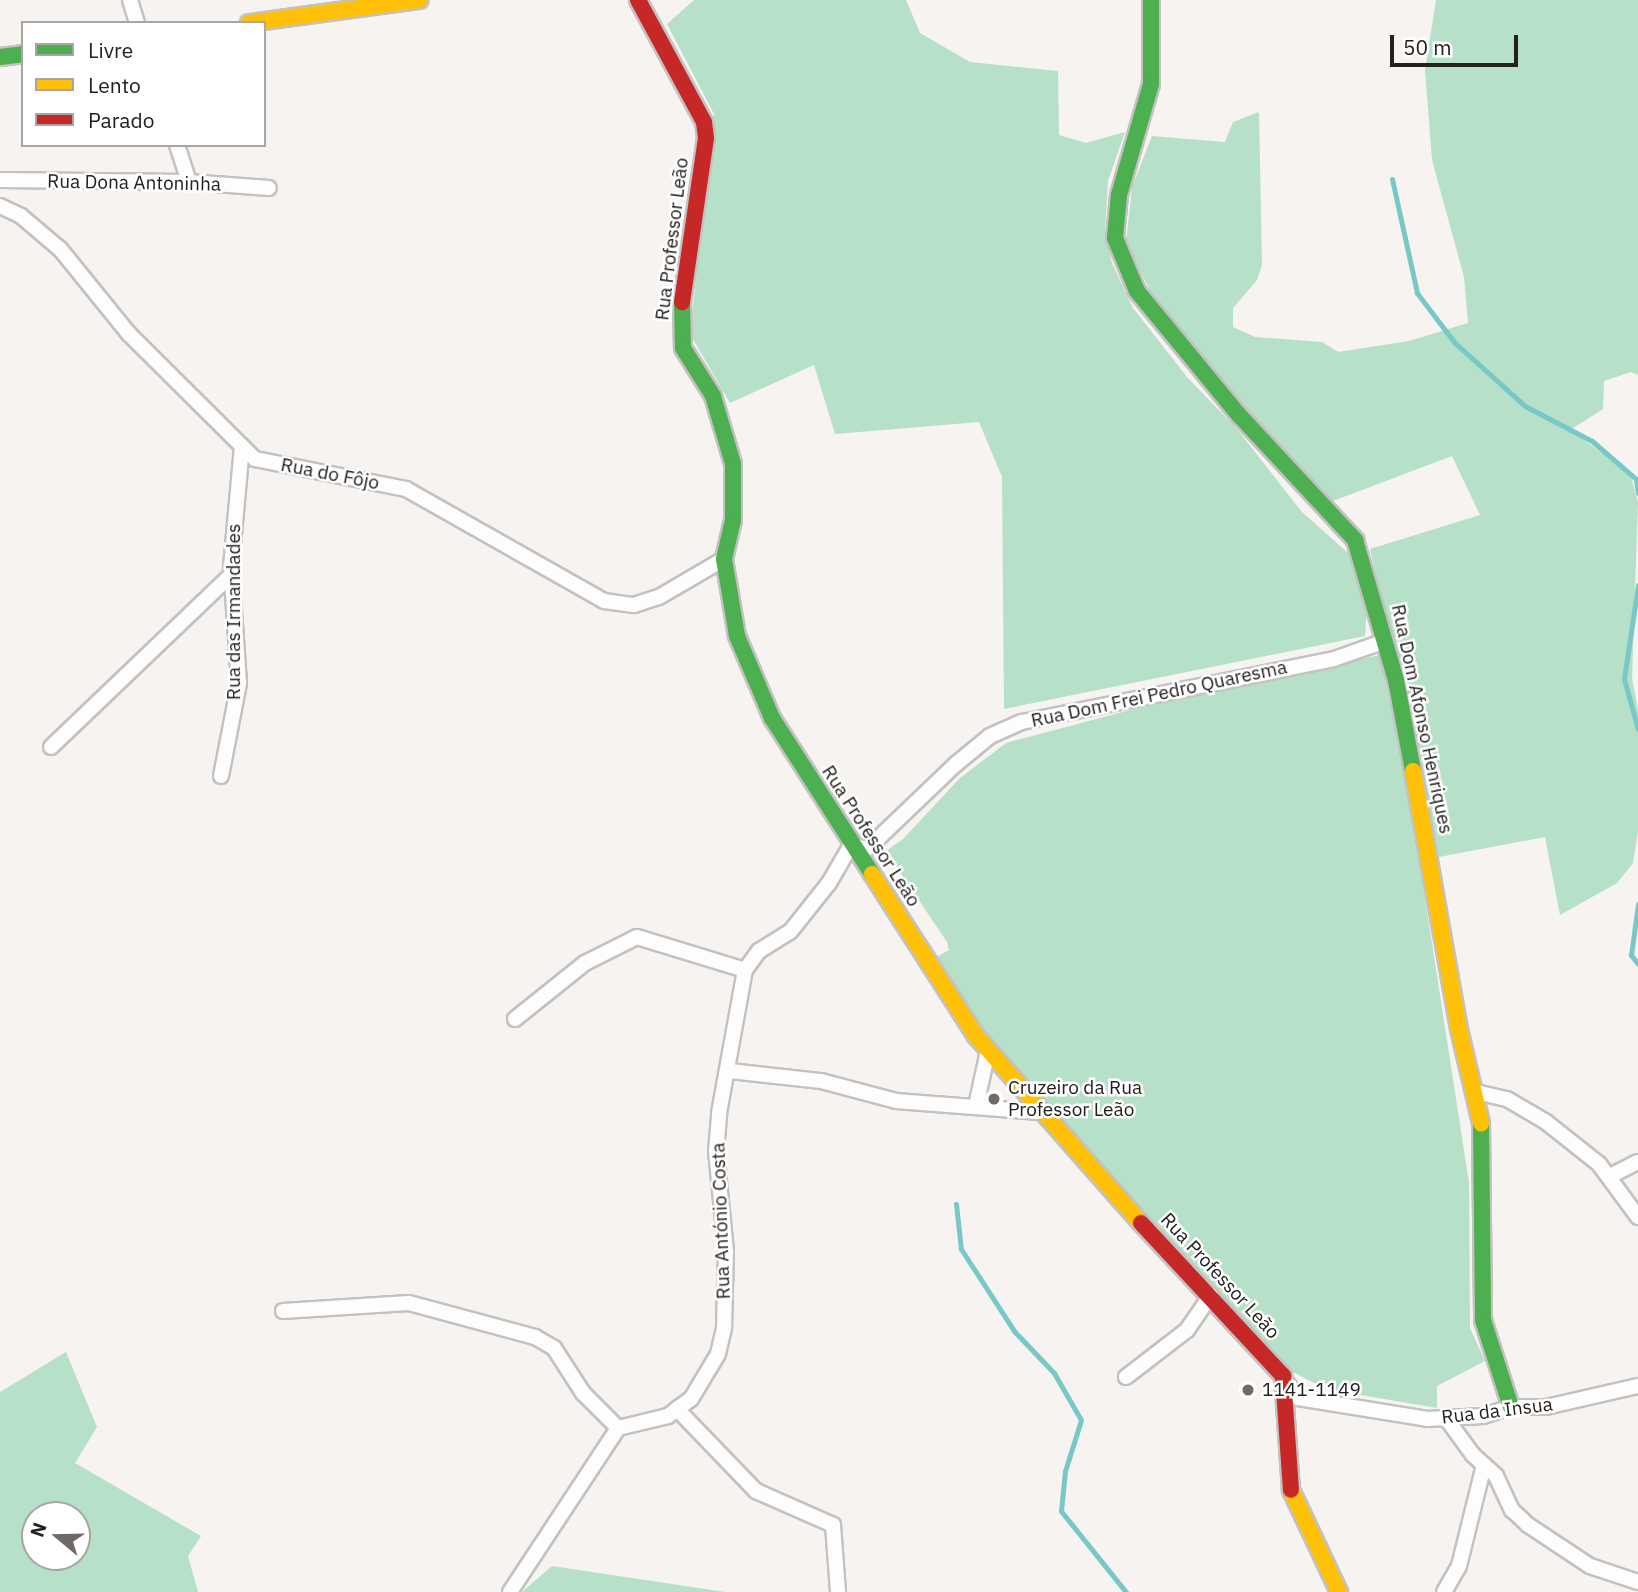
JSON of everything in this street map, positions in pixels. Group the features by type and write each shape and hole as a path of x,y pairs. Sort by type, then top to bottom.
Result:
{"street":[{"path":"130,0 136,21"},
{"path":"262,21 374,3 419,0"},
{"name":"Rua Professor Leão","path":"638,0 704,122 706,138 680,314 683,348 713,396 733,464 733,520 724,559 737,636 772,718 851,845 988,1051 1039,1112 1283,1376"},
{"name":"Rua Dom Afonso Henriques","path":"1151,0 1151,83 1119,195 1115,238 1137,291 1239,415 1355,540 1385,641 1413,767 1459,1029 1481,1111 1485,1220 1483,1320 1511,1407"},
{"path":"0,57 21,54"},
{"path":"178,147 189,182"},
{"name":"Rua Dona Antoninha","path":"0,180 189,182 269,188"},
{"name":"Rua do Fôjo","path":"0,206 21,216 61,250 129,334 255,459 407,489 604,601 634,605 659,597 724,559"},
{"name":"Rua das Irmandades","path":"221,776 239,683 231,575 237,465 242,447"},
{"path":"51,747 231,575"},
{"name":"Rua Dom Frei Pedro Quaresma","path":"851,845 867,849 956,764 990,736 1023,722 1334,659 1385,641"},
{"path":"516,1019 585,962 637,937 745,970 759,951 790,932 829,883 851,845"},
{"name":"Rua António Costa","path":"618,1429 668,1416 691,1399 718,1354 724,1327 725,1217 716,1151 719,1113 730,1071 745,970"},
{"path":"976,1106 988,1051"},
{"path":"730,1071 821,1081 896,1101 1039,1112"},
{"path":"1476,1092 1507,1098 1546,1122 1610,1176 1638,1217"},
{"path":"1610,1176 1638,1162"},
{"path":"1126,1377 1187,1330 1210,1295"},
{"path":"283,1311 409,1303 535,1337 554,1348 583,1393 618,1429 510,1592"},
{"path":"1283,1376 1290,1489 1339,1592"},
{"name":"Rua da Insua","path":"1283,1376 1298,1398 1389,1414 1446,1418 1483,1416 1511,1407 1546,1407 1638,1386"},
{"path":"677,1409 756,1491 833,1525 838,1592"},
{"path":"1446,1418 1496,1476 1512,1510 1528,1525 1590,1566 1638,1582"},
{"path":"1444,1592 1459,1566 1484,1465"},
{"path":"1329,1573 1343,1590 1352,1592"}],"green space":[{"path":"694,0 906,0 920,33 970,62 1058,71 1059,135 1086,143 1125,132 1108,181 1105,230 1112,263 1133,308 1187,377 1237,429 1301,511 1348,553 1367,609 1365,636 1004,709 1002,477 979,422 835,434 814,365 730,403 690,334 714,114 667,24"},
{"path":"1436,0 1638,0 1638,375 1631,372 1604,381 1603,409 1570,430 1630,473 1638,502 1632,678 1638,711 1638,831 1633,863 1617,883 1560,915 1545,837 1439,857 1370,549 1480,515 1452,456 1333,501 1293,464 1156,302 1126,243 1132,187 1152,136 1225,142 1233,122 1259,112 1262,265 1257,280 1233,308 1233,327 1255,337 1322,342 1338,352 1409,341 1468,323 1464,277 1432,160 1425,70"},
{"path":"1380,655 1411,807 1469,1183 1470,1328 1485,1361 1437,1386 1437,1408 1326,1389 1285,1368 1263,1338 1192,1276 1056,1133 929,961 949,950 947,942 886,851 903,839 960,778 1006,743 1168,700"},
{"path":"66,1352 97,1427 75,1463 201,1536 188,1556 198,1592 0,1592 0,1392"},
{"path":"552,1566 725,1592 522,1592"}],"waterway":[{"path":"1392,179 1417,293 1455,343 1525,406 1592,441 1636,479 1638,493"},
{"path":"1638,585 1624,679 1638,729"},
{"path":"1638,904 1631,955 1638,964"},
{"path":"956,1204 961,1249 1015,1332 1054,1373 1081,1420 1065,1471 1061,1511 1126,1592"}],"traffic: fast":[{"path":"1151,0 1151,84 1119,195 1115,238 1137,291 1239,415 1355,540 1396,680 1413,771"},
{"path":"0,57 21,54"},
{"path":"682,302 683,348 713,396 733,464 733,520 724,559 737,636 772,718 872,874"},
{"path":"1481,1123 1483,1320 1511,1407"}],"traffic: slow":[{"path":"264,21 419,0"},
{"path":"1413,771 1459,1029 1481,1123"},
{"path":"872,874 976,1036 1141,1223"},
{"path":"1291,1490 1339,1592"}],"traffic: jam":[{"path":"638,0 704,122 706,138 682,302"},
{"path":"1141,1223 1283,1376 1291,1490"}],"place":[{"name":"Cruzeiro da Rua Professor Leão","path":"994,1099"},
{"name":"1141-1149","path":"1248,1390"}]}
